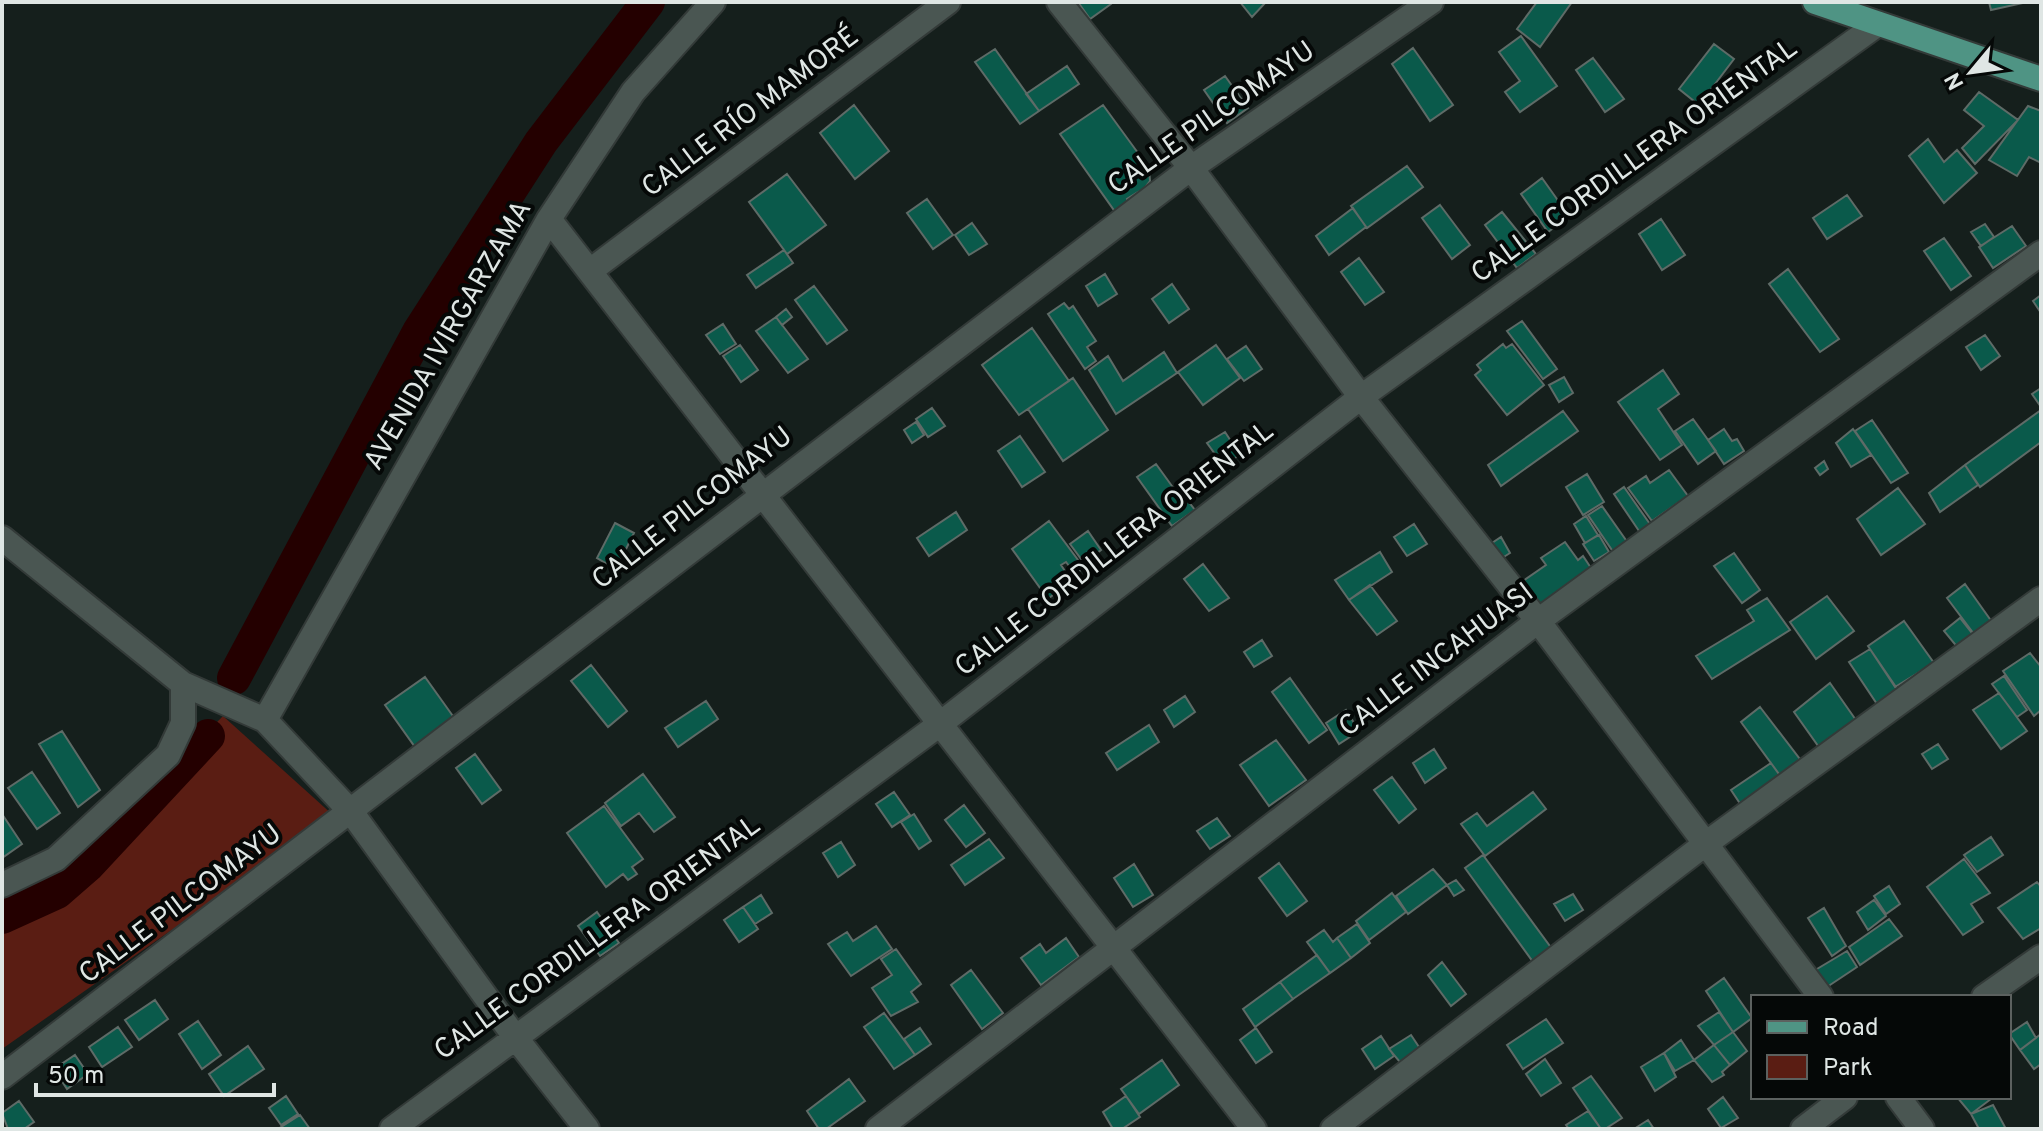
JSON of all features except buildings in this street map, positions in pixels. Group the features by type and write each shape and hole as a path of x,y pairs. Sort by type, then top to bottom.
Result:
{"main road":[{"path":"1815,2 1838,6 1878,24 2041,79"}],"street":[{"name":"AVENIDA IVIRGARZAMA","path":"265,720 549,219 633,92 713,2"},
{"name":"CALLE RÍO MAMORÉ","path":"590,271 948,2"},
{"path":"1059,2 1191,168 1361,397 1538,621 1819,995"},
{"name":"CALLE PILCOMAYU","path":"2,1077 352,813 762,493 1191,168 1431,2"},
{"name":"CALLE CORDILLERA ORIENTAL","path":"392,1129 940,724 1361,397 1878,24"},
{"path":"549,219 1254,1129"},
{"name":"CALLE INCAHUASI","path":"878,1129 1538,621 2041,253"},
{"path":"2,538 183,684 265,720 352,813 515,1037 587,1129"},
{"path":"1333,1129 1704,845 2041,599"},
{"path":"2,885 56,859 168,755 183,723 183,684"},
{"path":"1987,995 2041,957"},
{"path":"1803,1129 1842,1099"},
{"path":"1900,1099 1922,1129"}],"green space":[{"path":"223,716 334,816 2,1049 2,906 57,877 136,804"}],"waterway":[{"path":"234,678 419,332 541,142 648,2"},
{"path":"2,917 57,892 88,865 208,736"}]}
